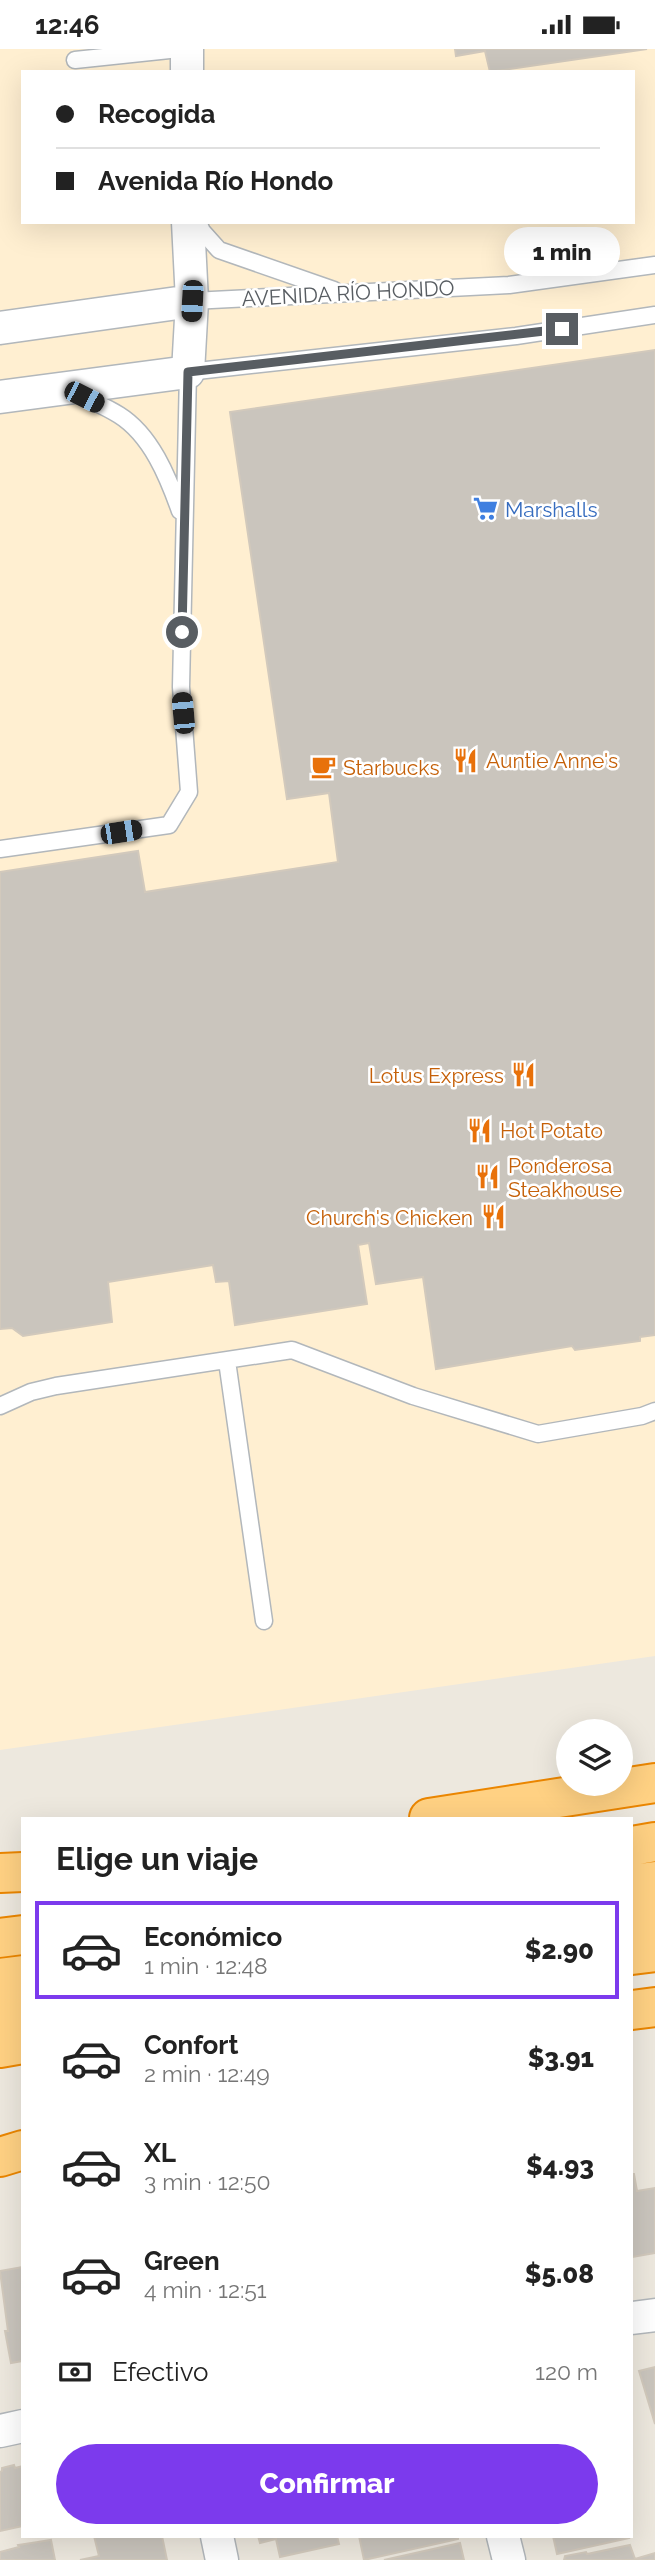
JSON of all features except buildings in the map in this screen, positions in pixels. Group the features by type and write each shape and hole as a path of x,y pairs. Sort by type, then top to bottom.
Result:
{"highway":[{"path":"435,1817 655,1783"},
{"path":"633,1846 655,1842"},
{"path":"0,1873 21,1872"},
{"path":"633,1884 655,1881"},
{"path":"633,1920 655,1916"},
{"path":"0,1938 21,1935"},
{"path":"633,1955 655,1952"},
{"path":"0,1978 21,1975"},
{"path":"633,2010 655,2007"},
{"path":"0,2015 21,2011"},
{"path":"0,2048 21,2044"},
{"path":"0,2157 21,2151"}],"street":[{"path":"187,49 187,70"},
{"path":"0,397 188,372 192,301 188,224"},
{"name":"AVENIDA RÍO HONDO","path":"0,328 192,301"},
{"path":"633,2318 655,2315"},
{"path":"0,2431 21,2426"},
{"path":"217,2538 222,2560"},
{"path":"504,2538 509,2560"}],"lane":[{"path":"75,60 179,49"},
{"path":"199,224 202,232 219,250 343,293"},
{"name":"AVENIDA RÍO HONDO","path":"192,301 509,285 655,265"},
{"path":"0,849 169,825 189,792 181,687 188,372 516,336 655,315"},
{"path":"66,388 121,415 149,445 173,492 184,522"},
{"path":"0,1406 31,1391 56,1386 292,1350 413,1396 538,1434 642,1416 655,1411"},
{"path":"227,1361 264,1621"}],"shaded area":[{"path":"0,49 655,49 655,1656 0,1750"}],"place":[{"name":"Marshalls","path":"485,509"},
{"name":"Auntie Anne's","path":"466,760"},
{"name":"Starbucks","path":"323,767"},
{"name":"Lotus Express","path":"524,1075"},
{"name":"Hot Potato","path":"480,1130"},
{"name":"Ponderosa Steakhouse","path":"488,1177"},
{"name":"Church's Chicken","path":"493,1217"}],"route":[{"path":"182,632 188,372 562,329"}]}
